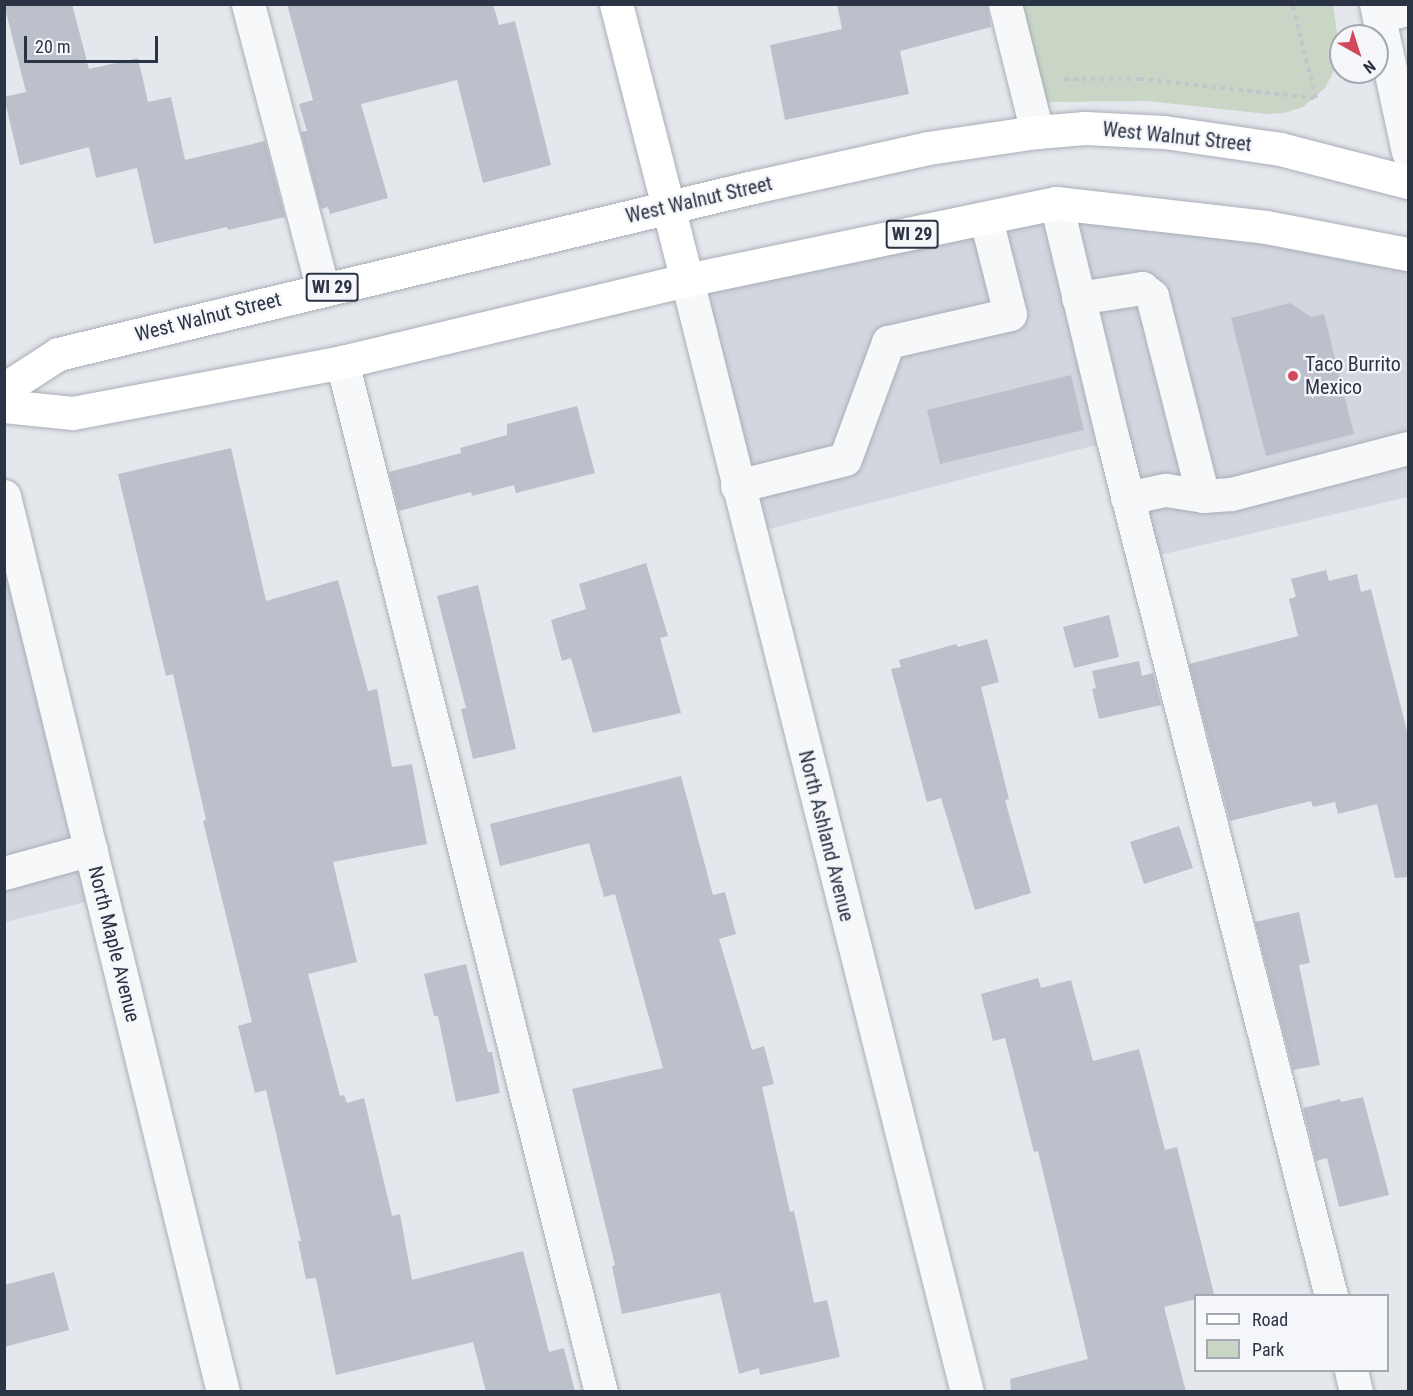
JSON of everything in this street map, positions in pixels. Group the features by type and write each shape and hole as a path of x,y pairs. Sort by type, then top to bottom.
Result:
{"main road":[{"path":"616,4 687,280"},
{"name":"West Walnut Street","path":"4,389 58,354 668,207 928,148 1037,132 1085,128 1164,132 1280,149 1408,182"},
{"name":"WI 29","path":"4,406 73,412 342,362 687,280 1056,203 1266,227 1408,254"}],"street":[{"path":"248,4 323,289"},
{"path":"1005,4 1037,132"},
{"path":"1388,10 1408,152"},
{"path":"1056,203 1127,498 1330,1294"},
{"path":"737,486 845,459 888,342 1010,314 987,219"},
{"name":"North Ashland Avenue","path":"687,280 737,486 968,1392"},
{"path":"1078,298 1142,288 1152,296 1203,495"},
{"path":"342,362 601,1392"},
{"path":"1127,498 1166,490 1203,495 1231,494 1408,448"},
{"name":"North Maple Avenue","path":"4,496 223,1392"},
{"path":"4,873 91,849"},
{"path":"1350,1372 1356,1392"}],"path":[{"path":"1054,80 1140,79 1316,98 1292,4"}],"shaded area":[{"path":"1056,203 1408,254 1408,497 1143,559 1112,441 749,534 687,280"},
{"path":"4,496 102,898 5,922 4,922"}],"green space":[{"path":"1012,5 1333,5 1336,24 1329,24 1329,80 1325,88 1303,107 1284,113 1267,114 1148,101 1041,102"}],"building":[{"path":"4,4 72,4 89,69 138,58 148,102 171,97 185,160 265,141 285,217 228,230 227,227 154,244 137,168 96,178 89,147 20,165 4,97 26,92"},
{"path":"287,4 493,4 499,25 515,21 551,165 483,183 457,80 361,104 388,198 330,214 328,207 321,209 301,132 307,131 299,104 313,100"},
{"path":"837,4 987,4 991,27 900,51 909,94 785,120 770,45 842,29"},
{"name":"Taco Burrito Mexico","path":"1290,303 1311,317 1324,314 1354,434 1266,456 1231,318"},
{"path":"1071,375 1084,430 940,464 927,410"},
{"path":"577,406 595,473 516,493 514,485 472,496 471,492 399,511 389,472 461,453 460,448 507,435 507,424"},
{"path":"231,448 266,601 338,580 368,691 377,689 392,767 412,764 427,844 333,862 357,962 308,974 340,1096 344,1095 347,1103 364,1098 392,1216 400,1214 412,1280 523,1251 549,1352 564,1348 575,1392 486,1392 473,1342 336,1375 316,1278 306,1279 298,1241 301,1241 266,1090 255,1093 238,1026 252,1022 203,821 206,820 173,674 166,676 118,474"},
{"path":"646,563 668,636 660,638 681,713 593,733 571,658 562,661 551,620 586,609 579,584"},
{"path":"1326,570 1329,581 1357,574 1361,592 1371,589 1408,735 1408,877 1395,878 1377,804 1338,814 1335,802 1313,807 1311,801 1230,821 1189,664 1298,636 1289,599 1296,597 1291,579"},
{"path":"478,585 516,749 473,759 461,709 466,708 437,596"},
{"path":"1109,615 1119,657 1074,668 1063,627"},
{"path":"987,639 999,682 981,687 1009,799 1005,800 1031,893 975,910 941,798 927,802 891,669 901,667 899,660 956,644 958,647"},
{"path":"1139,661 1142,676 1153,673 1161,705 1099,719 1092,689 1096,688 1092,671"},
{"path":"681,776 713,895 725,892 736,934 719,939 752,1050 764,1046 774,1084 762,1087 790,1212 794,1211 814,1303 827,1300 840,1357 760,1375 759,1368 739,1374 720,1293 622,1314 612,1266 615,1265 572,1089 663,1068 615,894 604,897 589,843 500,866 490,824"},
{"path":"1179,826 1193,868 1144,884 1130,842"},
{"path":"1299,912 1310,963 1299,965 1320,1065 1293,1070 1255,922"},
{"path":"466,964 488,1052 492,1052 500,1093 456,1102 438,1016 434,1016 424,974"},
{"path":"1038,978 1041,988 1071,980 1093,1061 1139,1049 1165,1150 1177,1147 1214,1294 1194,1294 1194,1300 1164,1307 1186,1392 1011,1392 1010,1379 1088,1359 1038,1151 1034,1152 1005,1038 993,1041 981,994"},
{"path":"1363,1097 1389,1195 1339,1207 1327,1158 1316,1161 1303,1108 1340,1099 1341,1102"},
{"path":"54,1272 69,1330 4,1347 4,1285"}],"place":[{"name":"Taco Burrito Mexico","path":"1293,376"}]}
